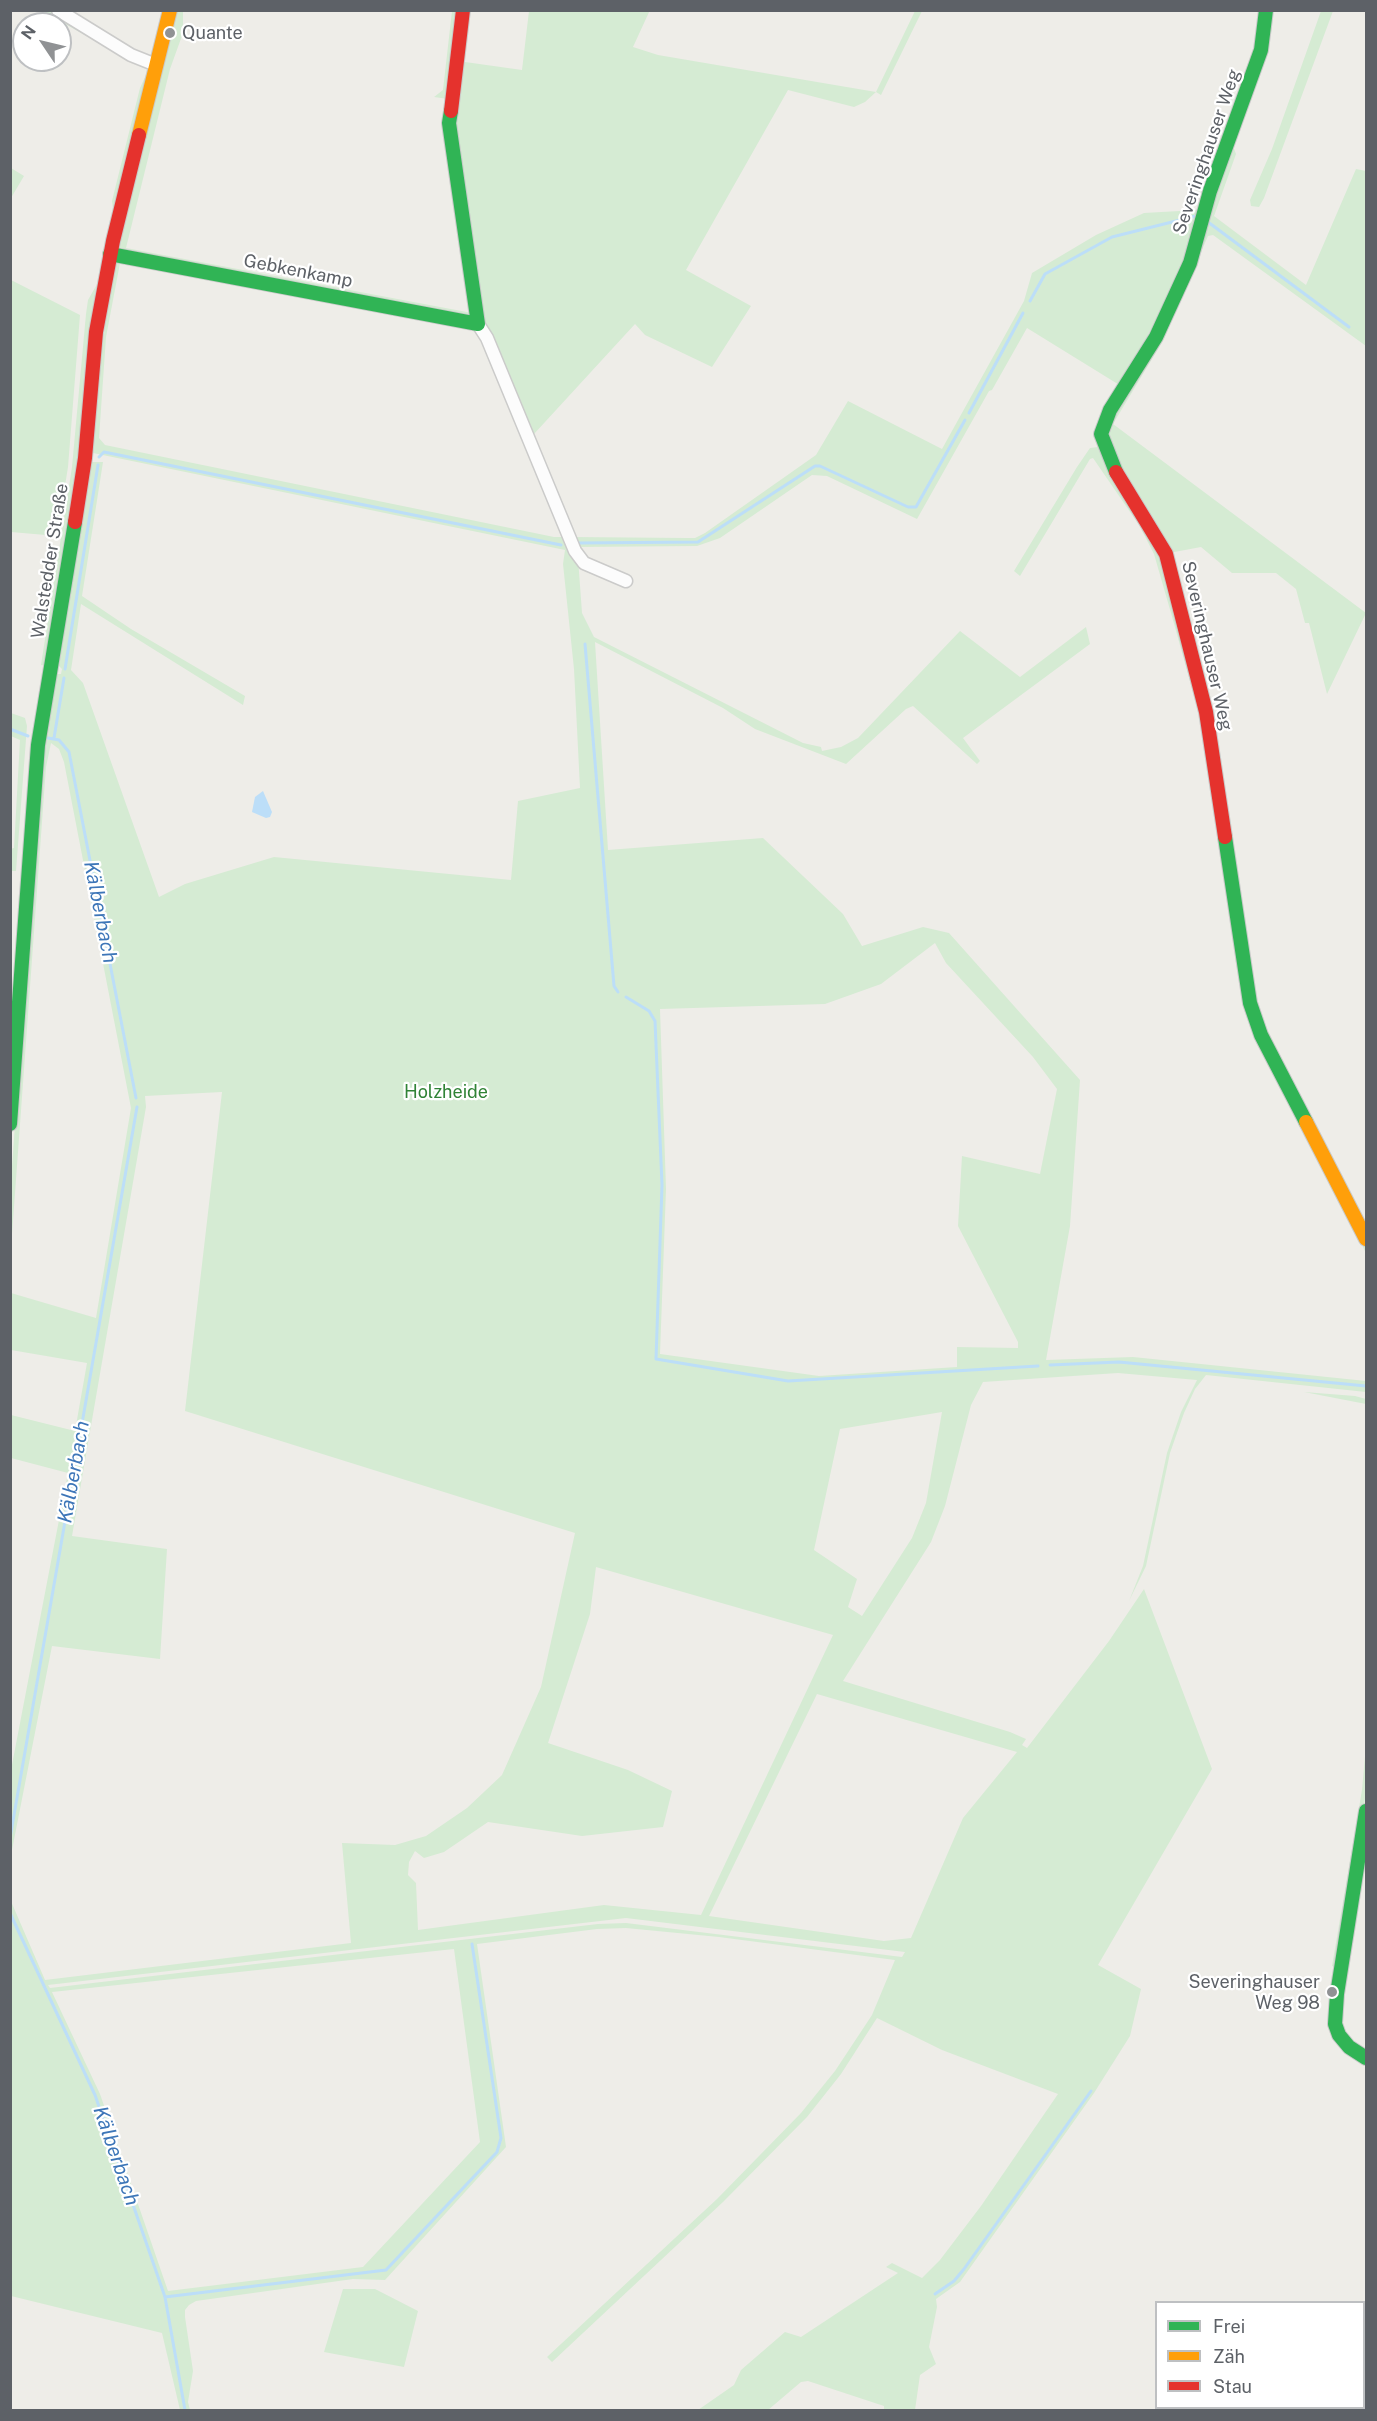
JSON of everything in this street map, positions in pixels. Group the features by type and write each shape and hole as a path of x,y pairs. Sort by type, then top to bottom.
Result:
{"street":[{"path":"58,10 131,55 156,64"},
{"name":"Walstedder Straße","path":"10,1124 38,745 85,458 96,332 110,254 170,10"},
{"path":"463,10 449,123 478,324 487,338 575,551 584,563 626,581"},
{"name":"Severinghauser Weg","path":"1266,10 1261,50 1210,191 1190,263 1156,337 1110,410 1104,423 1102,440 1113,467 1166,554 1189,640 1206,712 1250,1003 1261,1035 1366,1239"},
{"name":"Gebkenkamp","path":"110,254 478,324"},
{"path":"1366,1811 1337,1994 1335,2024 1349,2047 1366,2058"}],"green space":[{"path":"650,10 633,47 658,55 876,92 865,102 854,107 788,90 686,270 751,306 712,367 645,335 635,324 534,434 536,445 482,321 451,122 458,61 522,70 529,11"},
{"path":"175,11 183,11 183,33 170,69 126,248 472,313 472,318 121,252 117,244"},
{"path":"452,11 459,11 448,99 434,97 443,90"},
{"path":"915,11 922,11 881,95 876,92"},
{"path":"1273,11 1272,28 1266,52 1233,146 1236,154 1214,216 1306,285 1356,169 1366,171 1366,346 1213,235 1208,236 1164,339 1113,424 1366,613 1327,694 1309,623 1305,623 1296,589 1276,573 1232,573 1201,547 1169,553 1115,466 1106,435 1112,413 1157,338"},
{"path":"1321,11 1333,11 1264,198 1259,207 1251,206 1250,200 1272,149"},
{"path":"72,22 145,63 142,67 72,28"},
{"path":"1262,32 1187,261 1121,386 1027,328 917,519 827,476 812,475 720,538 697,546 577,547 572,537 695,538 705,533 816,455 848,401 942,449 1024,301 1032,273 1096,235 1144,213 1197,210"},
{"path":"150,66 114,218 112,201 140,88"},
{"path":"11,168 24,176 11,198"},
{"name":"Holzheide","path":"112,262 120,263 106,337 99,438 105,445 554,537 566,537 578,558 582,613 594,637 803,743 821,747 822,751 841,747 858,738 960,631 1020,677 1086,627 1090,644 963,738 980,761 977,764 913,706 906,709 846,764 755,729 723,708 595,642 608,850 763,838 843,914 862,946 923,927 949,933 1080,1080 1070,1226 1046,1360 1133,1357 1366,1381 1366,1392 1206,1375 1195,1389 1170,1453 1146,1566 1129,1601 1143,1566 1167,1453 1181,1412 1197,1380 1118,1373 983,1382 971,1405 945,1506 931,1542 843,1681 1010,1732 1026,1739 1022,1745 1027,1748 1109,1641 1144,1589 1212,1769 1098,1965 1141,1989 1130,2036 1094,2093 960,2282 936,2299 937,2307 929,2347 936,2364 920,2375 915,2410 884,2410 884,2406 808,2381 801,2382 768,2410 698,2410 734,2385 741,2370 785,2332 801,2337 898,2273 886,2267 892,2263 922,2278 940,2260 981,2206 1058,2094 942,2050 877,2018 841,2074 807,2117 723,2202 552,2362 547,2357 717,2199 801,2113 835,2071 872,2015 895,1960 719,1937 626,1928 597,1929 477,1944 506,2147 385,2280 353,2279 196,2301 189,2305 185,2310 185,2317 193,2371 188,2402 190,2410 180,2410 162,2333 11,2296 10,1899 45,1980 351,1943 342,1843 395,1845 426,1836 467,1808 502,1775 541,1687 575,1533 185,1411 222,1092 145,1096 146,1107 72,1536 167,1549 160,1659 52,1646 11,1855 11,1770 68,1473 11,1458 11,1415 75,1431 87,1363 11,1350 11,1293 96,1318 131,1108 64,762 59,749 51,743 46,767 11,1248 12,1166 42,752 57,674 61,674 62,669 59,666 90,462 103,462 82,596 131,629 245,696 243,705 81,604 71,670 83,683 159,897 185,884 274,857 511,880 518,801 580,788 574,669 563,564 565,550 91,452","holes":["935,943 946,963 1033,1057 1057,1089 1040,1174 962,1156 958,1226 1018,1342 1018,1348 957,1347 957,1367 819,1376 660,1354 666,1189 660,1009 825,1004 881,984","942,1412 926,1503 912,1538 862,1616 848,1607 857,1579 814,1550 840,1429","596,1567 833,1635 701,1915 604,1905 418,1930 416,1883 408,1875 409,1862 415,1851 424,1858 444,1852 488,1822 582,1836 663,1827 672,1791 628,1770 548,1743 590,1614","817,1694 1017,1752 963,1818 911,1938 884,1941 709,1916","626,1918 905,1952 902,1957 626,1923 598,1924 50,1988 48,1985","454,1949 480,2142 363,2267 168,2291 100,2094 52,1992"]},
{"path":"11,280 80,315 68,467 57,536 11,532"},
{"path":"96,286 81,444 46,666 41,665 72,467 86,314 88,300"},
{"path":"1098,447 1157,541 1186,640 1206,727 1245,997 1256,1033 1366,1247 1366,1253 1254,1035 1242,998 1236,963 1219,828 1203,728 1171,613 1154,554 1139,525 1093,458 1090,459 1020,576 1014,571 1077,467 1090,448"},
{"path":"11,713 25,718 27,726 16,871 11,871 10,849 14,848 20,740 11,736"},
{"path":"1304,1392 1355,1396 1366,1399 1366,1404"},
{"path":"1366,1745 1366,1793 1337,1968 1332,1966 1362,1790"},
{"path":"343,2289 375,2289 418,2311 404,2367 324,2352"}],"water":[{"path":"263,791 272,812 270,817 266,818 252,812 255,797"}],"waterway":[{"path":"1030,301 1045,274 1112,237 1196,216"},
{"path":"1208,222 1349,327"},
{"path":"969,413 1023,313"},
{"path":"578,543 698,542 815,466 820,466 908,507 916,507 965,420"},
{"path":"99,457 104,452 561,545"},
{"path":"65,669 98,465"},
{"path":"585,644 614,986 618,992"},
{"path":"54,738 64,678"},
{"name":"Kälberbach","path":"10,729 28,736"},
{"name":"Kälberbach","path":"48,738 59,740 69,752 136,1098"},
{"path":"626,997 649,1011 655,1021 662,1185 656,1359 788,1381 1038,1366"},
{"name":"Kälberbach","path":"10,1838 137,1107"},
{"path":"1050,1365 1119,1362 1366,1386"},
{"name":"Kälberbach","path":"10,1913 95,2095 165,2297 185,2410"},
{"path":"165,2297 386,2270 497,2152 501,2138 472,1944"},
{"path":"935,2294 954,2281 964,2269 1091,2091"}],"traffic: fast":[{"path":"1116,472 1101,434 1110,410 1156,337 1190,263 1210,191 1261,50 1266,10"},
{"path":"110,254 478,324 449,123 451,111"},
{"path":"10,1124 38,745 75,522"},
{"path":"1225,837 1250,1003 1261,1035 1306,1122"},
{"path":"1366,1811 1337,1994 1335,2024 1339,2035 1349,2047 1366,2058"}],"traffic: slow":[{"path":"139,135 170,10"},
{"path":"1306,1122 1366,1239"}],"traffic: jam":[{"path":"451,111 463,10"},
{"path":"75,522 85,458 96,332 113,241 139,135"},
{"path":"1116,472 1166,554 1206,712 1225,837"}],"place":[{"name":"Quante","path":"170,33"},
{"name":"Severinghauser Weg 98","path":"1332,1992"}]}
